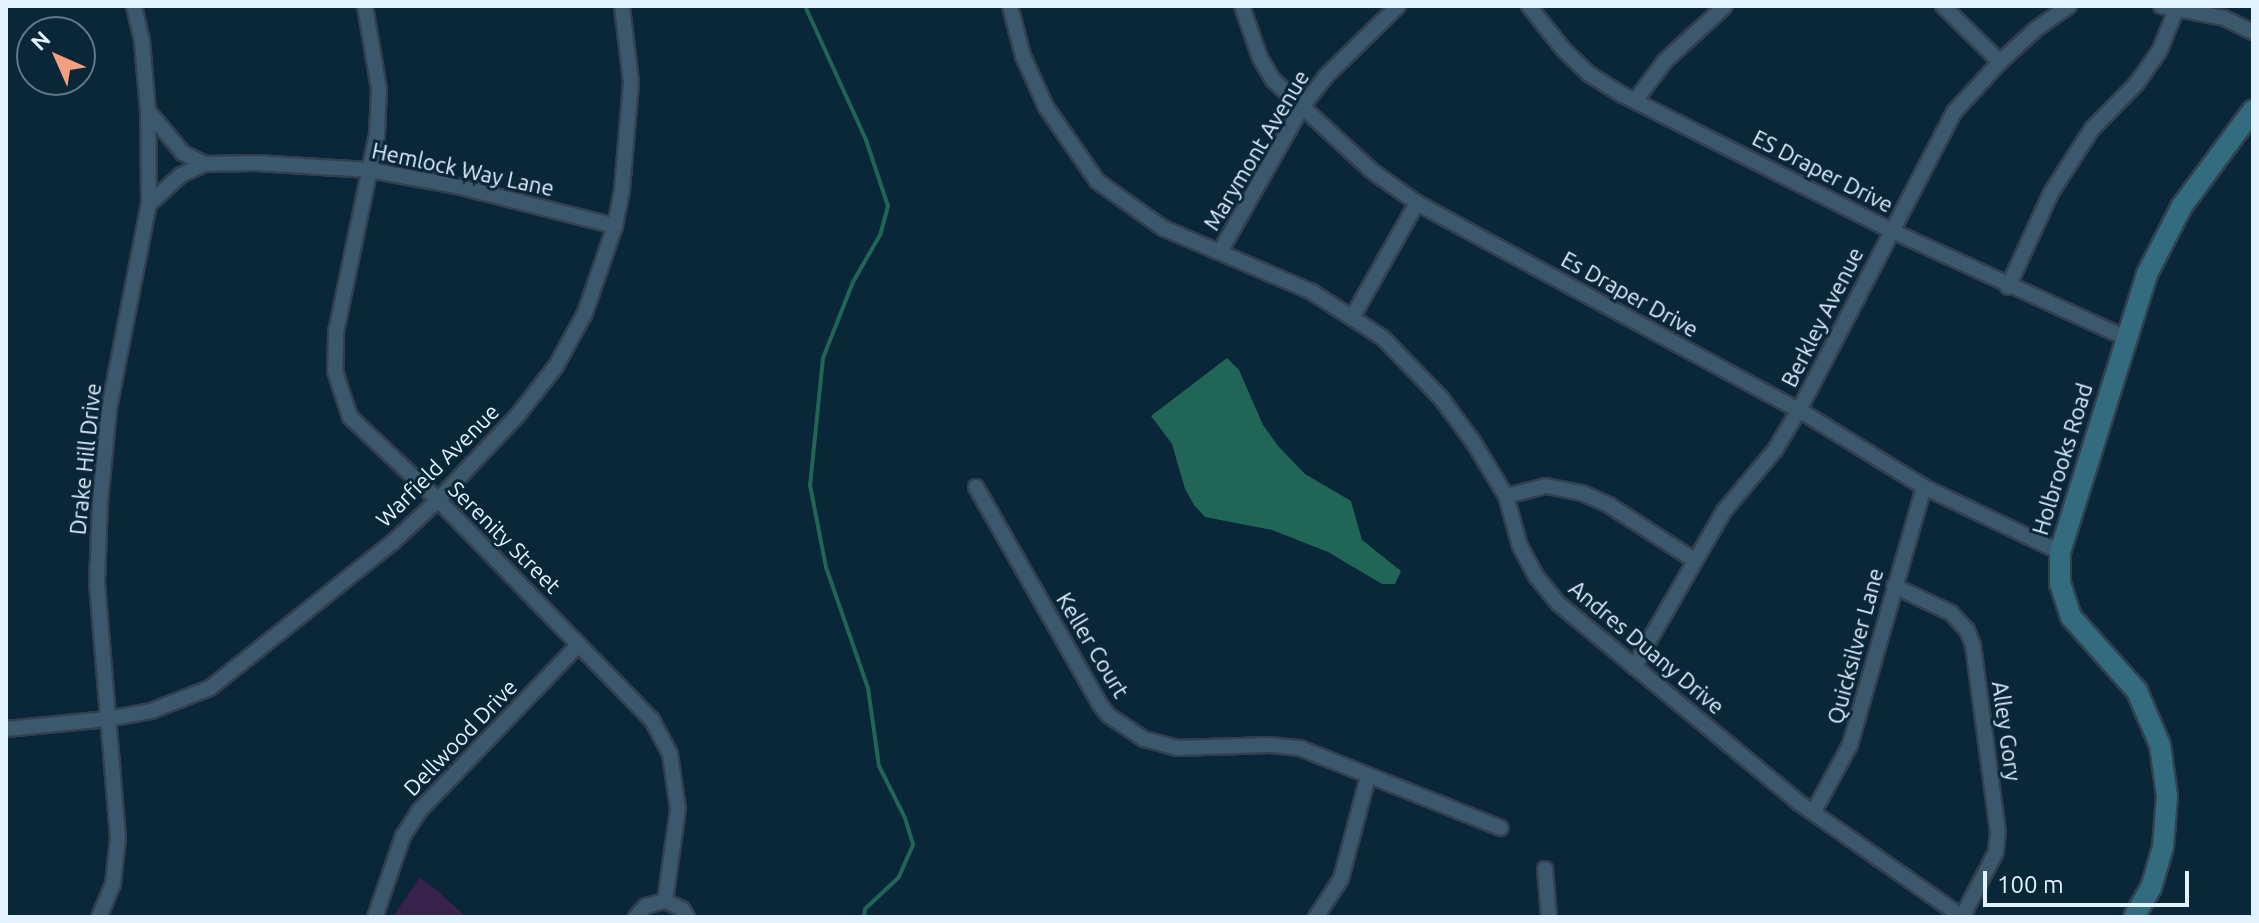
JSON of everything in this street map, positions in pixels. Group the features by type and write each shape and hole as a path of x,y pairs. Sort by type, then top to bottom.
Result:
{"street":[{"name":"Drake Hill Drive","path":"99,917 113,884 118,838 97,584 100,503 109,409 149,204 148,111 142,41 134,6"},
{"name":"Serenity Street","path":"365,6 379,89 377,134 336,332 335,371 350,417 438,500 652,720 670,754 678,809 665,901"},
{"name":"Warfield Avenue","path":"6,729 108,719 151,711 210,688 381,551 438,500 517,416 556,366 585,313 615,226 622,190 631,82 622,6"},
{"name":"Andres Duany Drive","path":"1010,6 1023,56 1046,107 1097,181 1163,228 1221,250 1353,316 1406,359 1441,398 1474,443 1506,496 1520,546 1536,576 1559,604 1798,802 1962,917"},
{"name":"Es Draper Drive","path":"1242,6 1260,58 1273,80 1372,171 1417,203 1799,410 1924,487 2060,552"},
{"name":"Marymont Avenue","path":"1221,250 1302,107 1326,76 1398,6"},
{"name":"ES Draper Drive","path":"1529,6 1564,50 1589,74 1635,101 2008,287 2124,337"},
{"path":"1635,101 1665,61 1725,6"},
{"path":"1943,6 2000,62"},
{"name":"Berkley Avenue","path":"1634,667 1724,511 1775,450 1799,410 1954,112 2000,62 2036,29 2069,6"},
{"path":"2008,287 2051,193 2092,129 2137,83 2152,62 2168,8 2224,18 2253,32"},
{"name":"Holbrooks Road","path":"2134,917 2151,888 2163,847 2167,796 2162,756 2155,727 2137,691 2071,617 2060,584 2060,552 2124,337 2147,274 2170,226 2253,110"},
{"path":"148,111 183,153 205,164"},
{"name":"Hemlock Way Lane","path":"149,204 181,175 205,164 256,163 369,170 456,186 615,226"},
{"path":"1353,316 1417,203"},
{"path":"1506,496 1546,486 1582,493 1609,505 1694,560"},
{"name":"Keller Court","path":"976,487 1067,651 1108,715 1144,739 1177,748 1270,745 1300,748 1501,828"},
{"name":"Quicksilver Lane","path":"1814,811 1850,745 1924,487"},
{"name":"Alley Gory","path":"1894,586 1951,613 1967,630 1973,645 1998,832 1996,852 1962,917"},
{"name":"Dellwood Drive","path":"375,917 403,836 419,811 579,644"},
{"path":"1316,917 1341,879 1368,777"},
{"path":"1545,869 1549,917"},
{"path":"636,917 646,906 665,901 682,909 687,917"}],"shaded area":[{"path":"1227,358 1239,370 1263,425 1278,446 1305,474 1351,501 1362,540 1401,571 1395,584 1382,584 1328,552 1272,530 1205,517 1194,505 1185,489 1172,444 1151,416"},
{"path":"420,877 440,893 466,917 393,917"}],"waterway":[{"path":"805,6 866,140 888,206 880,235 853,282 823,358 810,485 826,567 868,688 879,766 905,818 913,845 898,878 865,909 864,917"}]}
